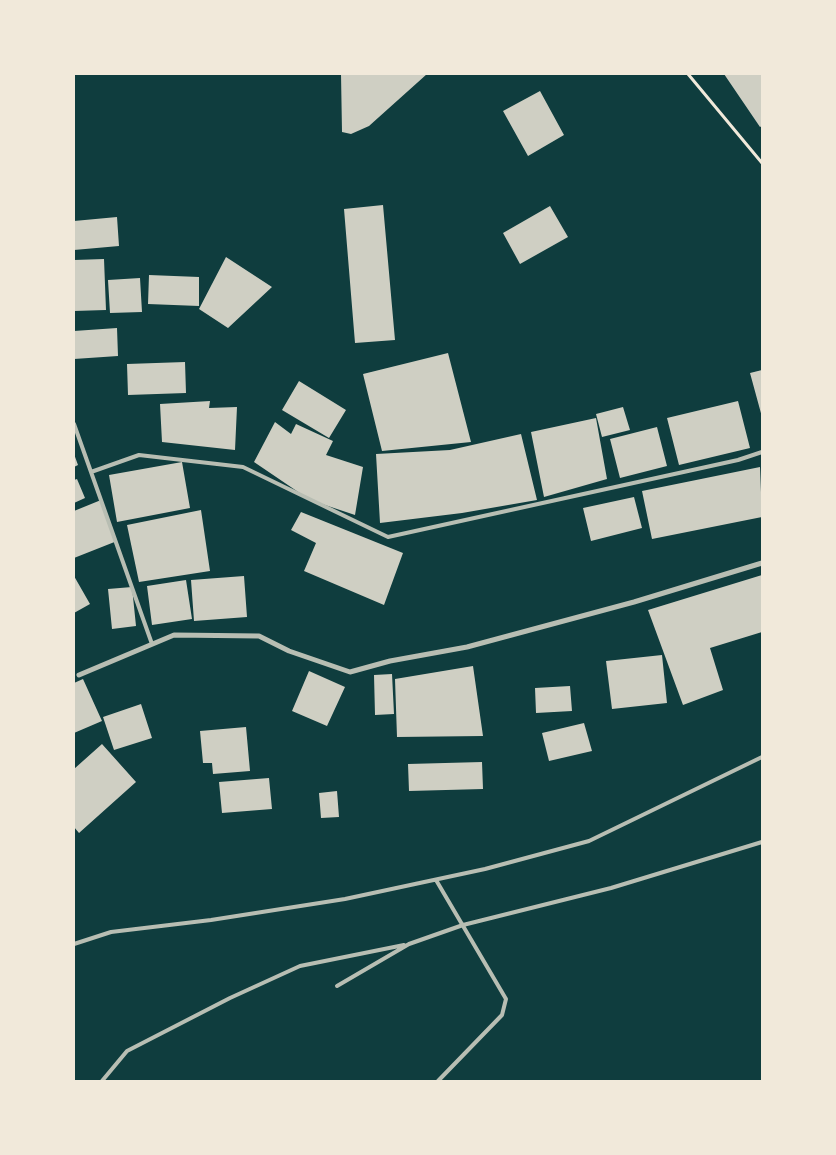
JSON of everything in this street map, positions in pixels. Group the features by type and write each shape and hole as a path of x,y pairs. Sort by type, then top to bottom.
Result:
{"street":[{"path":"79,675 174,634 259,636 289,651 350,672 486,642 634,602 762,563"}],"lane":[{"path":"74,424 152,644"},
{"path":"92,472 139,454 242,467 388,537 728,462 762,452"},
{"path":"74,944 111,932 211,920 345,899 436,880 589,841 762,757"},
{"path":"102,1081 128,1051 230,998 300,966 409,944 463,924 611,888 762,842"},
{"path":"436,880 506,999 502,1015 438,1081"},
{"path":"337,986 409,944"}],"path":[{"path":"688,74 762,164"}],"building":[{"path":"341,74 427,74 369,126 351,134 342,132"},
{"path":"724,74 762,74 762,126 760,127"},
{"path":"540,91 564,135 528,156 503,111"},
{"path":"383,205 395,340 355,343 344,209"},
{"path":"550,206 568,237 520,264 503,233"},
{"path":"117,217 119,246 74,250 74,221"},
{"path":"226,257 272,287 228,328 199,309"},
{"path":"104,259 106,310 74,311 74,260"},
{"path":"149,275 199,277 199,306 148,304"},
{"path":"140,278 142,312 110,313 108,280"},
{"path":"117,328 118,356 74,359 74,331"},
{"path":"448,353 471,442 382,451 363,374"},
{"path":"185,362 186,393 128,395 127,364"},
{"path":"762,370 762,417 750,373"},
{"path":"299,381 346,410 329,438 282,410"},
{"path":"210,401 209,408 237,407 235,450 162,442 160,404"},
{"path":"738,401 750,448 679,465 667,418"},
{"path":"623,407 630,430 602,437 596,414"},
{"path":"596,418 607,479 544,497 531,432"},
{"path":"275,422 291,434 296,424 333,441 326,455 363,467 355,515 310,500 254,462"},
{"path":"657,427 667,466 620,478 610,439"},
{"path":"521,434 537,500 462,513 380,523 376,454 450,450"},
{"path":"74,454 78,465 74,467"},
{"path":"182,462 190,508 117,522 109,475"},
{"path":"760,467 762,517 652,539 642,491"},
{"path":"77,479 85,498 74,503 74,480"},
{"path":"634,497 642,528 591,541 583,508"},
{"path":"101,500 117,541 74,558 74,511"},
{"path":"201,510 210,571 139,582 127,525"},
{"path":"301,512 403,553 384,605 304,571 316,543 291,530"},
{"path":"762,575 762,632 710,648 723,690 683,705 648,610"},
{"path":"74,576 90,604 74,613"},
{"path":"244,576 247,617 194,621 191,580"},
{"path":"186,580 192,619 152,625 147,586"},
{"path":"132,587 136,626 112,629 108,589"},
{"path":"662,655 667,703 612,709 606,661"},
{"path":"473,666 483,736 397,737 395,679"},
{"path":"309,671 345,687 327,726 292,711"},
{"path":"392,674 394,714 375,715 374,675"},
{"path":"83,679 102,721 74,733 74,683"},
{"path":"570,686 572,711 536,713 535,688"},
{"path":"141,704 152,738 114,750 103,717"},
{"path":"584,723 592,751 549,761 542,733"},
{"path":"246,727 250,771 213,774 212,763 203,763 200,731"},
{"path":"102,744 136,782 79,833 74,827 74,769"},
{"path":"482,762 483,789 409,791 408,764"},
{"path":"269,778 272,809 222,813 219,782"},
{"path":"337,791 339,817 321,818 319,793"}]}
